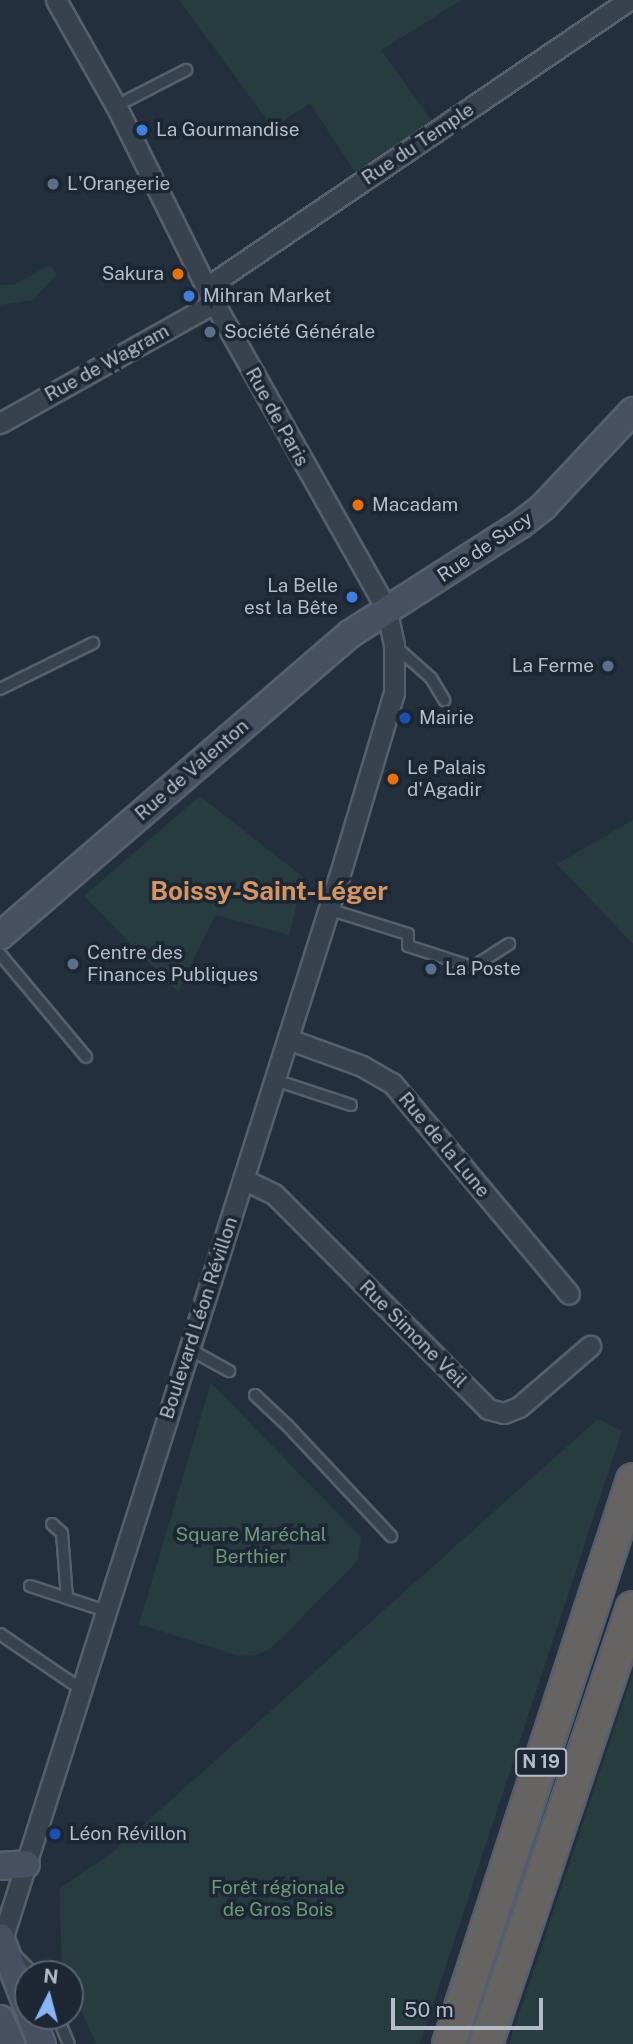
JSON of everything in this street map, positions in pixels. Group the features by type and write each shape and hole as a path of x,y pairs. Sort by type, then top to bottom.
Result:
{"highway":[{"name":"N 19","path":"449,2044 633,1480"},
{"name":"N 19","path":"486,2044 633,1608"}],"main road":[{"name":"Rue de Sucy","path":"386,608 421,590 528,519 633,411"},
{"name":"Rue de Valenton","path":"0,936 331,649 386,608"},
{"path":"1,1942 14,1974"},
{"path":"0,2018 11,2044"}],"street":[{"name":"Rue de Paris","path":"56,0 116,106 210,295 386,608 394,645"},
{"name":"Rue du Temple","path":"210,295 629,0"},
{"name":"Rue de Wagram","path":"0,423 210,295"},
{"name":"Boulevard Léon Révillon","path":"1,1942 13,1865 81,1689 288,1039 394,693 394,645"},
{"name":"Rue de la Lune","path":"288,1039 362,1066 392,1083 569,1294"},
{"name":"Rue Simone Veil","path":"243,1180 274,1194 488,1409 504,1413 519,1407 590,1346"}],"lane":[{"path":"116,106 186,70"},
{"path":"0,689 93,643"},
{"path":"394,645 430,678 444,700"},
{"path":"328,909 408,934 408,946 473,967 509,944"},
{"path":"0,954 86,1057"},
{"path":"275,1080 351,1105"},
{"path":"189,1349 229,1370"},
{"path":"255,1395 288,1426 391,1536"},
{"path":"52,1524 62,1533 66,1598"},
{"path":"30,1586 106,1611"},
{"path":"0,1634 81,1689"},
{"path":"1,1942 20,1960"}],"green space":[{"path":"179,0 462,0 381,50 433,122 355,172 310,103 273,128"},
{"path":"50,265 57,274 33,300 0,305 0,285 13,285"},
{"path":"200,796 303,877 289,935 215,915 178,992 84,896"},
{"path":"633,820 633,944 557,864"},
{"name":"Square Maréchal Berthier","path":"211,1383 361,1537 358,1560 284,1636 268,1650 255,1655 239,1656 139,1624"},
{"name":"Forêt régionale de Gros Bois","path":"598,1419 622,1431 420,2044 96,2044 84,2016 84,1960 62,1960 59,1889 114,1851"},
{"path":"633,1673 633,2044 509,2044"}],"place":[{"name":"La Gourmandise","path":"142,130"},
{"name":"L'Orangerie","path":"53,184"},
{"name":"Sakura","path":"178,274"},
{"name":"Mihran Market","path":"189,296"},
{"name":"Société Générale","path":"210,332"},
{"name":"Macadam","path":"358,505"},
{"name":"La Belle est la Bête","path":"352,597"},
{"name":"La Ferme","path":"608,666"},
{"name":"Mairie","path":"405,718"},
{"name":"Le Palais d'Agadir","path":"393,779"},
{"name":"Centre des Finances Publiques","path":"73,964"},
{"name":"La Poste","path":"431,969"},
{"name":"Léon Révillon","path":"55,1834"}],"district":[{"name":"Boissy-Saint-Léger","path":"269,891"}]}
